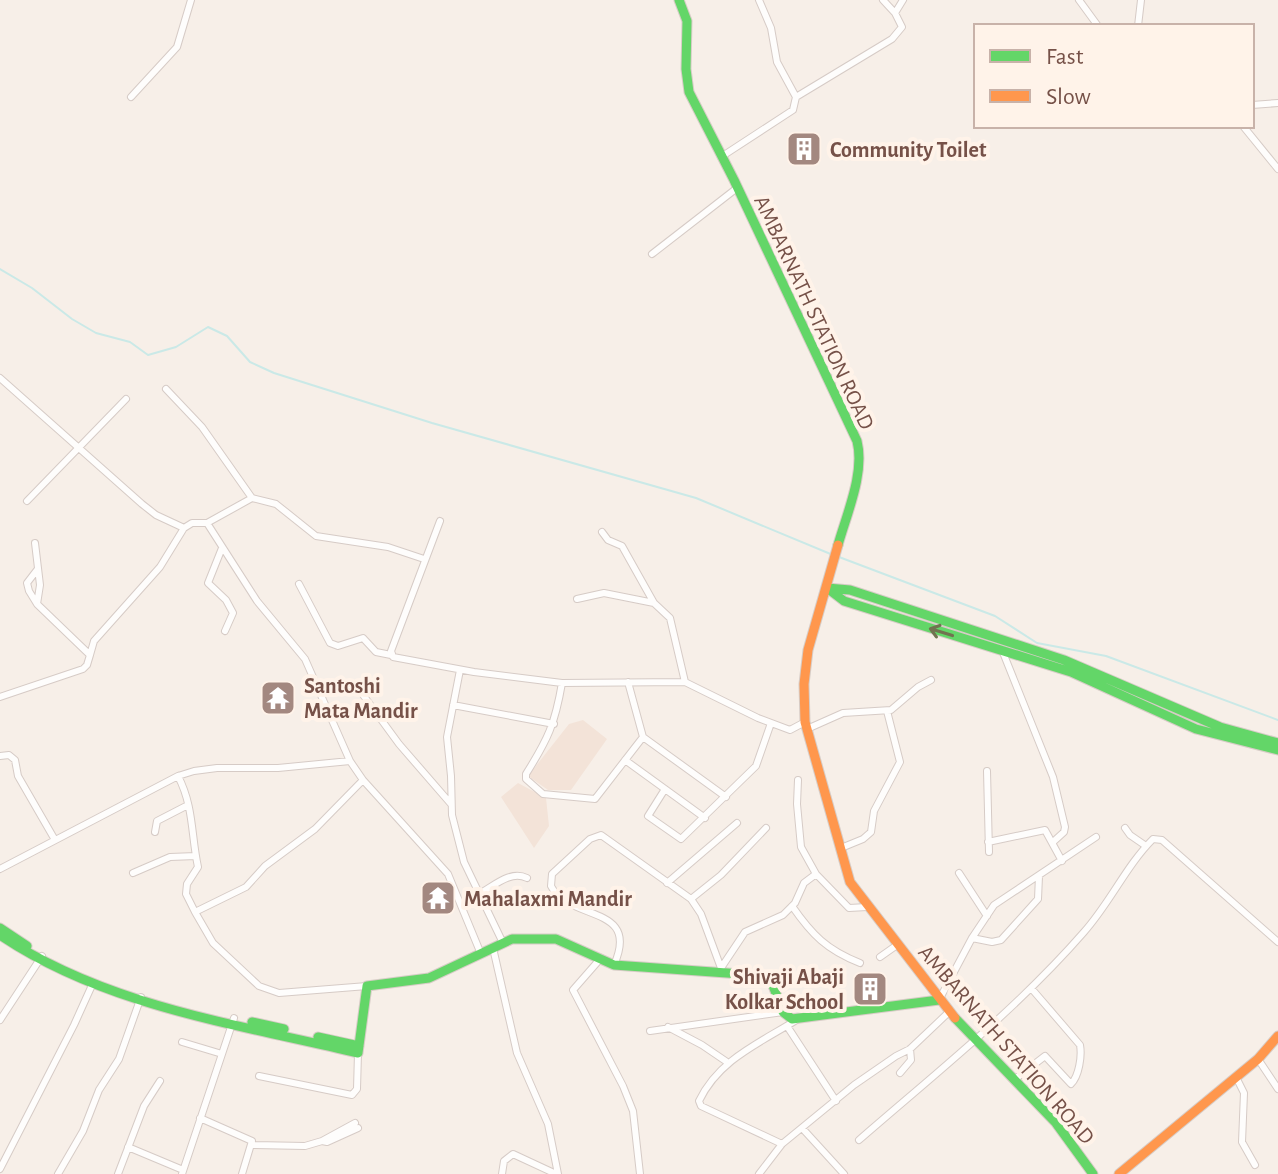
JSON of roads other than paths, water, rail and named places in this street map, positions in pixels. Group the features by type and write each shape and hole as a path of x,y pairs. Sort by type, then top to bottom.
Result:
{"street":[{"path":"131,97 177,47 191,0"},
{"name":"AMBARNATH STATION ROAD","path":"679,0 687,20 684,79 857,441 858,467 808,650 804,684 806,725 850,882 939,1000 1071,1141 1091,1173"},
{"path":"721,157 793,110 796,97 777,62 771,28 759,0"},
{"path":"796,97 892,39 902,27 883,0"},
{"path":"895,13 903,0"},
{"path":"1079,0 1097,24"},
{"path":"1138,24 1141,0"},
{"path":"1254,105 1278,103"},
{"path":"1245,128 1278,169"},
{"path":"652,254 737,188"},
{"path":"0,378 142,504 156,515 184,528"},
{"path":"166,389 202,427 252,498 276,504 316,536 388,547 424,559"},
{"path":"27,501 126,399"},
{"path":"0,697 83,669 94,641 160,567 184,528 192,523 207,523 252,498"},
{"path":"391,655 440,521"},
{"path":"207,523 257,601 305,659 350,761 363,780 448,874 481,954"},
{"path":"602,532 608,540 622,546 654,603 665,612 674,628 685,682"},
{"path":"35,543 40,585 37,604"},
{"path":"222,548 208,583 226,600 233,613 225,631"},
{"path":"37,570 27,583 37,604 90,655"},
{"path":"299,584 330,643 338,646 363,638 376,652 396,659 562,683 685,682 790,730 843,713 887,711 931,680"},
{"path":"827,588 844,601 1071,672 1196,729 1278,750"},
{"path":"827,588 850,590 1064,660 1220,727 1278,743"},
{"path":"577,599 604,593 654,603"},
{"path":"1002,650 1053,777 1065,827 1053,842"},
{"path":"460,670 447,737 456,837 464,862 503,943"},
{"path":"628,682 643,737 726,797"},
{"path":"562,683 549,738 526,774 527,782 543,794 595,799 643,737"},
{"path":"320,693 345,687 358,688 407,753 451,804"},
{"path":"453,705 554,724"},
{"path":"841,848 863,839 871,832 874,811 900,762 887,711"},
{"path":"665,789 648,816 679,839 705,818 756,766 771,723"},
{"path":"0,756 9,755 15,760 18,776 55,840"},
{"path":"625,760 705,818"},
{"path":"0,869 178,776 194,771 350,761"},
{"path":"987,771 989,852"},
{"path":"178,776 195,829 198,867 187,884 186,894 213,943 259,986 279,993 429,978 512,939 556,939 614,965 722,970 772,983 783,1012 792,1019 939,1000 972,938 994,905 1096,837"},
{"path":"195,912 246,887 249,880 265,866 315,829 363,780"},
{"path":"798,780 801,847 816,874 849,908 867,907"},
{"path":"155,832 157,821 188,805"},
{"path":"667,883 737,823"},
{"path":"691,899 721,875 766,828"},
{"path":"1125,828 1146,846"},
{"path":"988,842 1042,830 1048,832 1062,861"},
{"path":"614,965 622,944 618,931 603,917 561,899 551,886 552,874 597,835 691,899 701,914 722,970"},
{"path":"859,1140 976,1040 1031,988 1086,931 1153,839 1162,840 1278,942"},
{"path":"133,873 170,857 196,856"},
{"path":"959,873 987,916"},
{"path":"722,970 745,932 783,915 792,906 804,883 816,874"},
{"path":"479,894 511,876 527,878"},
{"path":"972,938 992,942 1001,940 1038,899 1039,876"},
{"path":"792,906 811,933 834,951 860,963"},
{"path":"0,928 40,958"},
{"path":"0,935 93,983 140,998 359,1049"},
{"path":"880,957 897,945"},
{"path":"493,948 517,1053 548,1124 557,1174"},
{"path":"0,1020 40,958"},
{"path":"601,958 573,990 633,1111 640,1174"},
{"path":"0,1172 93,983"},
{"path":"259,1076 352,1095 357,1089 367,986"},
{"path":"1015,1079 1045,1056 1071,1084 1076,1079 1081,1053 1080,1045 1031,988"},
{"path":"58,1174 83,1131 99,1090 119,1059 140,998"},
{"path":"650,1031 783,1012"},
{"path":"759,1174 782,1144 896,1056 910,1049 949,1012"},
{"path":"782,1144 700,1104 699,1099 727,1062 798,1019"},
{"path":"128,1147 183,1172 233,1021"},
{"path":"787,1026 836,1101"},
{"path":"668,1027 727,1062"},
{"path":"1119,1174 1258,1059 1278,1036"},
{"path":"182,1042 222,1054"},
{"path":"900,1073 911,1060 910,1049"},
{"path":"1258,1059 1278,1089"},
{"path":"1236,1077 1244,1093 1242,1142 1255,1165"},
{"path":"118,1174 144,1106 160,1081"},
{"path":"200,1118 249,1138 253,1145"},
{"path":"253,1145 305,1146 356,1125"},
{"path":"802,1128 844,1174"},
{"path":"242,1174 253,1145"},
{"path":"502,1174 506,1157 513,1154 557,1174"}],"waterway":[{"path":"0,269 96,333 130,342 148,355 176,347 208,327 227,336 250,362 274,373 432,423 696,498 833,555"},
{"path":"839,557 995,616 1037,643 1106,656 1278,720"}],"place":[{"name":"Community Toilet","path":"804,149"},
{"name":"Santoshi Mata Mandir","path":"278,698"},
{"name":"Mahalaxmi Mandir","path":"438,898"},
{"name":"Shivaji Abaji Kolkar School","path":"870,989"}]}
